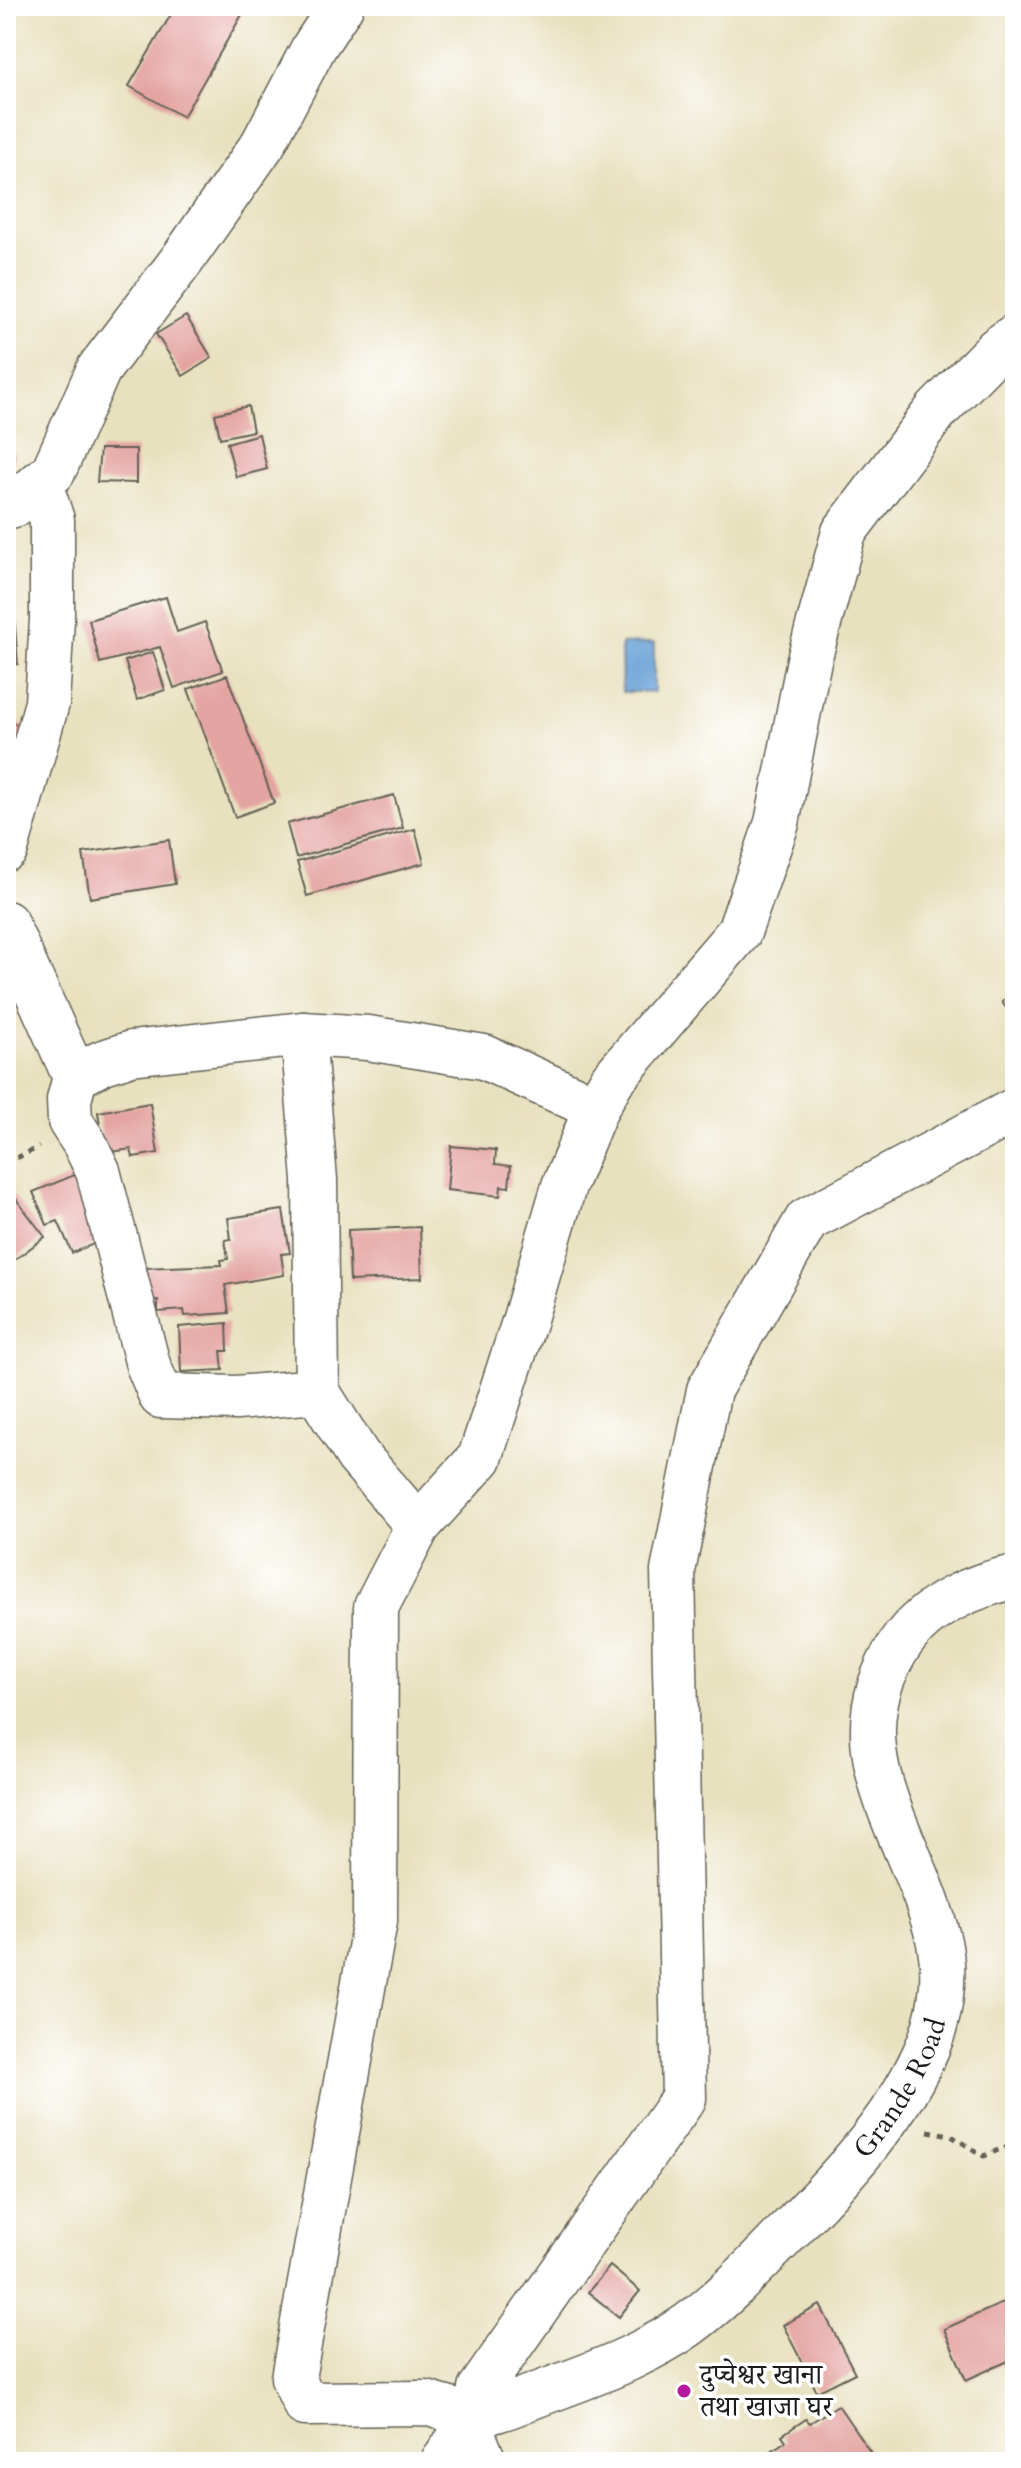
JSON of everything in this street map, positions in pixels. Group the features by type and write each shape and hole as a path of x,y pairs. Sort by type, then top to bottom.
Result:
{"street":[{"path":"6,849 47,703 52,619 52,520 33,488 99,369 182,260 263,144 314,47 341,6"},
{"path":"477,2418 426,2403 305,2404 293,2378 375,1921 376,1607 418,1526 480,1458 564,1186 596,1108 612,1080 739,932 777,823 809,660 844,532 936,411 997,349 1015,336"},
{"path":"6,923 75,1077 69,1100 70,1121 98,1171 148,1365 161,1396 236,1398 317,1391"},
{"path":"75,1077 101,1063 131,1053 303,1034 368,1038 484,1057 596,1108"},
{"path":"303,1034 315,1180 317,1391 358,1456 418,1526"},
{"path":"443,2462 477,2418 480,2389 684,2098 673,1571 709,1390 807,1220 1015,1110"},
{"name":"Grande Road","path":"477,2418 630,2358 688,2325 741,2279 825,2194 883,2124 924,2055 942,2002 939,1944 918,1877 890,1812 873,1752 874,1700 889,1661 908,1633 935,1610 963,1593 1015,1577"}],"lane":[{"path":"477,2418 495,2462"}],"path":[{"path":"883,2124 950,2135 984,2156 1015,2143"}],"water":[{"path":"654,643 654,692 622,692 621,644"}],"building":[{"path":"176,6 247,6 183,117 129,86"},
{"path":"611,6 629,6 615,15"},
{"path":"186,316 212,358 183,376 156,334"},
{"path":"248,406 253,431 220,438 215,414"},
{"path":"259,434 267,469 236,477 227,443"},
{"path":"6,449 13,449 14,463 6,463"},
{"path":"100,449 136,449 136,483 97,482"},
{"path":"6,590 12,590 18,664 6,665"},
{"path":"166,597 177,632 205,622 223,671 174,688 160,647 100,663 89,620"},
{"path":"153,652 165,690 137,700 125,661"},
{"path":"227,675 274,803 235,817 188,689"},
{"path":"6,722 26,726 6,776"},
{"path":"394,795 403,828 296,858 287,824"},
{"path":"415,829 424,863 307,896 297,862"},
{"path":"169,840 175,884 90,898 83,853"},
{"path":"1015,992 1015,1020 1002,1002"},
{"path":"150,1103 158,1153 133,1157 131,1149 104,1153 98,1112"},
{"path":"451,1146 496,1150 495,1164 511,1166 509,1187 501,1186 500,1196 447,1190"},
{"path":"77,1174 101,1241 72,1253 58,1221 47,1225 33,1192"},
{"path":"10,1191 45,1237 13,1261 6,1252 6,1194"},
{"path":"283,1210 290,1253 281,1254 284,1275 225,1285 229,1313 185,1316 184,1310 158,1312 158,1300 145,1301 142,1268 222,1265 221,1260 228,1259 225,1240 231,1239 228,1218"},
{"path":"420,1227 422,1278 350,1281 348,1230"},
{"path":"227,1323 228,1351 221,1351 223,1370 181,1372 179,1327"},
{"path":"610,2266 640,2291 619,2317 588,2292"},
{"path":"1014,2298 1015,2358 966,2380 944,2329"},
{"path":"820,2305 855,2373 817,2392 783,2325"},
{"path":"838,2405 877,2462 761,2462 759,2459 786,2441 782,2435 806,2419 810,2423"}],"place":[{"name":"दुप्चेश्वर खाना तथा खाजा घर","path":"684,2391"}]}
